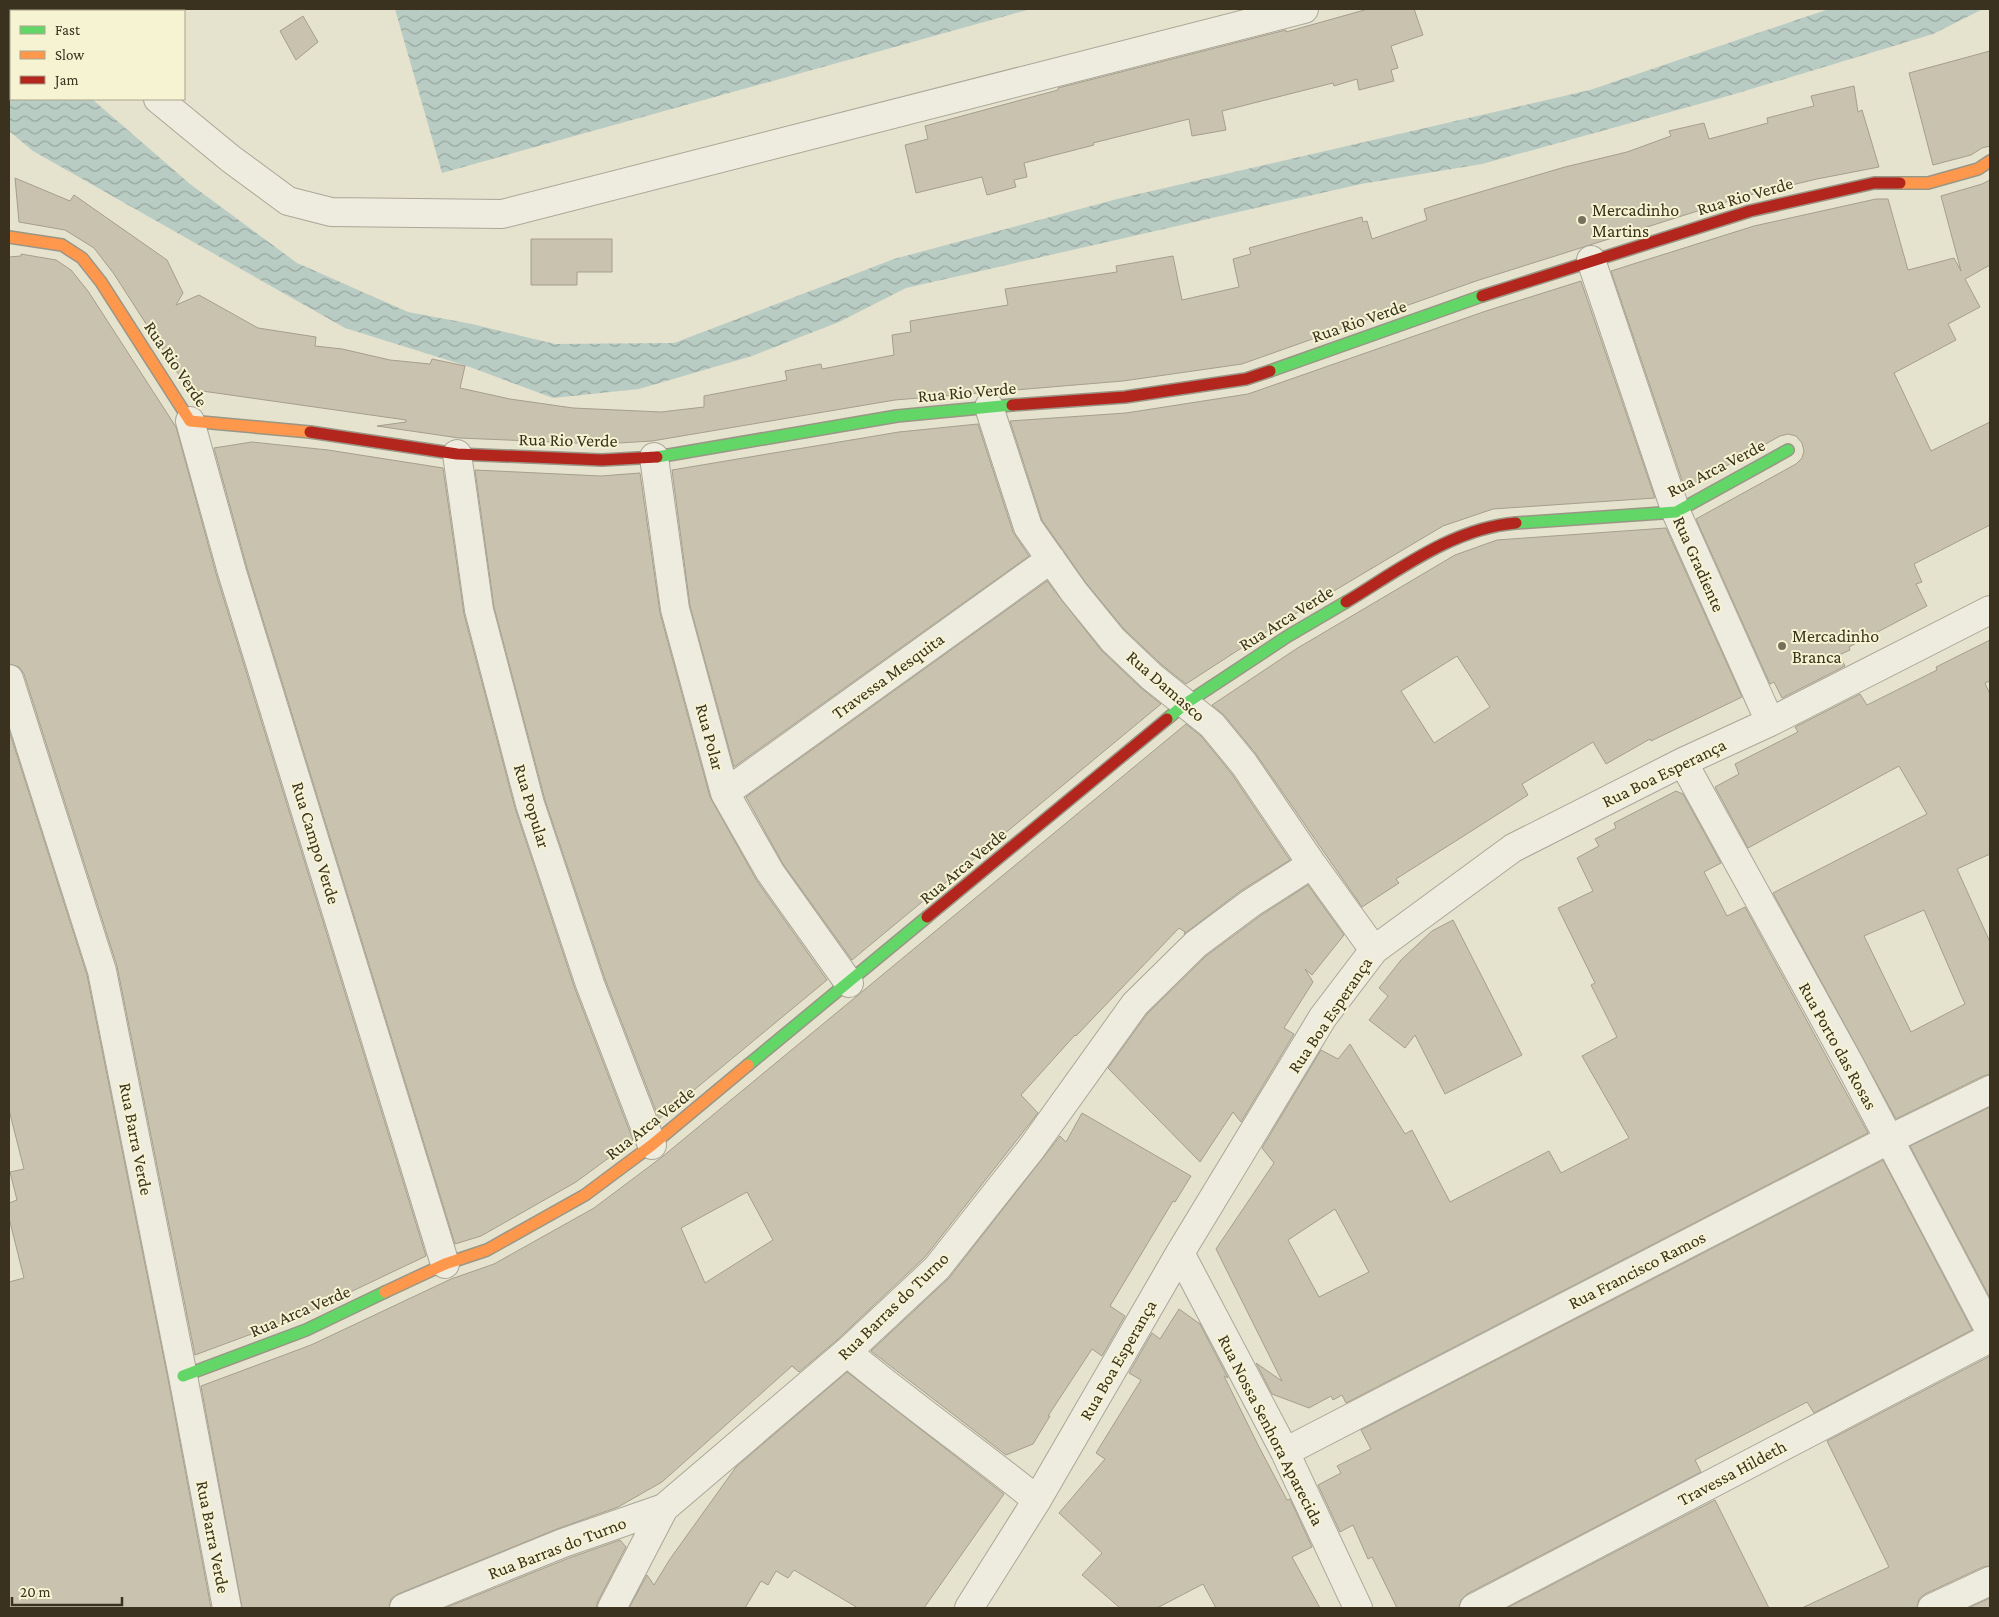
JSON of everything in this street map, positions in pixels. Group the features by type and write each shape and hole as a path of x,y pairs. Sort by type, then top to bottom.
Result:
{"street":[{"path":"159,100 231,159 288,201 330,212 502,214 1304,9"},
{"name":"Rua Rio Verde","path":"9,237 62,245 82,258 101,282 190,421 330,434 457,454 602,460 654,458 897,416 989,406 1125,397 1246,379 1481,296 1750,211 1874,183 1928,183 1978,169 1990,161"},
{"name":"Rua Gradiente","path":"1591,260 1676,512 1770,722"},
{"name":"Rua Damasco","path":"989,406 1028,527 1074,592 1113,640 1152,677 1212,724 1244,764 1312,864 1374,950"},
{"name":"Rua Campo Verde","path":"190,421 235,581 445,1264"},
{"name":"Rua Arca Verde","path":"183,1376 306,1330 445,1264 487,1250 585,1195 652,1145 850,983 1185,704 1288,636 1448,541 1494,525 1676,512 1788,450"},
{"name":"Rua Popular","path":"457,454 479,610 530,804 590,984 652,1145"},
{"name":"Rua Polar","path":"654,458 675,609 724,793 770,872 850,983"},
{"name":"Travessa Mesquita","path":"724,793 1051,559"},
{"name":"Rua Boa Esperança","path":"969,1608 1037,1500 1180,1253 1323,1017 1374,950 1513,848 1683,762 1770,722 1990,610"},
{"name":"Rua Barra Verde","path":"9,679 102,971 183,1376 226,1608"},
{"name":"Rua Porto das Rosas","path":"1683,762 1850,1066 1990,1331"},
{"name":"Rua Barras do Turno","path":"404,1608 563,1543 664,1508 847,1352 937,1268 1031,1149 1135,1004 1196,944 1251,903 1312,864"},
{"name":"Rua Francisco Ramos","path":"1285,1452 1888,1140 1990,1090"},
{"name":"Rua Nossa Senhora Aparecida","path":"1180,1253 1285,1452 1358,1608"},
{"name":"Travessa Hildeth","path":"1474,1608 1990,1338"},
{"path":"847,1352 884,1383 981,1454 1037,1500"},
{"path":"612,1608 664,1508"},
{"path":"1932,1608 1990,1581"}],"water":[{"path":"395,9 1031,9 442,173"},
{"path":"1829,9 1983,9 1933,34 1728,96 1482,164 1361,184 906,288 839,322 752,356 639,389 553,398 470,367 345,328 33,151 9,131 9,26 10,100 93,100 190,184 297,263 408,312 472,324 555,344 674,343 894,259 1117,199 1590,90"}],"building":[{"path":"1368,9 1414,9 1423,35 1391,46 1398,68 1391,70 1394,81 1359,90 1357,79 1334,86 1333,83 1222,111 1226,130 1192,136 1189,119 1093,143 1094,145 1024,163 1027,177 1014,180 1016,187 987,195 982,177 916,193 905,145 928,139 925,126 1058,90 1058,88 1286,30 1286,32"},
{"path":"303,16 318,42 296,60 280,31"},
{"path":"1990,51 1990,146 1982,148 1971,155 1933,165 1909,73"},
{"path":"1854,86 1858,112 1862,110 1879,167 1745,196 1476,281 1242,364 1123,381 895,400 652,441 602,444 459,438 377,426 406,422 406,420 188,389 114,274 94,248 65,230 19,222 15,178 70,201 74,195 167,260 183,293 176,305 199,295 258,328 316,337 315,346 342,349 390,360 430,364 432,359 465,366 460,388 510,399 573,408 661,412 704,407 704,396 787,380 785,371 821,364 822,369 894,355 892,335 911,332 910,321 1008,305 1005,289 1117,272 1116,266 1173,256 1182,300 1239,287 1233,259 1251,254 1249,248 1362,217 1363,222 1367,221 1372,239 1427,220 1424,209 1565,167 1627,152 1671,136 1669,131 1704,123 1709,139 1768,123 1767,118 1814,106 1811,96"},
{"path":"1990,180 1990,265 1965,279 1980,307 1948,324 1956,340 1894,373 1931,451 1990,422 1990,525 1914,564 1922,582 1916,584 1927,606 1849,647 1850,650 1839,655 1845,666 1782,698 1774,682 1770,684 1696,519 1796,464 1802,458 1804,451 1802,443 1796,436 1788,434 1780,436 1685,489 1611,271 1754,226 1876,199 1888,199 1908,270 1954,258 1961,271 1941,196"},
{"path":"531,239 612,239 612,272 577,272 577,285 531,285"},
{"path":"21,254 56,260 71,270 88,291 176,427 217,577 426,1256 300,1316 195,1355 117,966 24,674 19,667 9,664 9,257 21,256"},
{"path":"1581,281 1655,498 1493,509 1443,526 1280,623 1186,684 1162,665 1124,629 1086,583 1042,520 1010,421 1126,413 1248,394 1486,311"},
{"path":"978,424 1013,532 1029,556 734,767 690,606 672,470 899,432"},
{"path":"252,442 328,450 443,468 464,614 515,808 575,989 633,1140 576,1182 481,1236 455,1244 247,568 214,448"},
{"path":"475,470 601,476 640,473 660,613 710,797 757,881 827,980 659,1119 605,979 545,800 494,607"},
{"path":"1666,528 1742,697 1651,741 1650,739 1606,764 1593,742 1522,784 1528,795 1396,879 1399,883 1362,907 1256,754 1224,715 1212,705 1296,649 1455,555 1497,540","holes":["1457,656 1490,707 1434,743 1401,691"]},
{"path":"1047,581 1101,650 1161,704 852,960 783,864 746,797"},
{"path":"1990,640 1990,681 1985,683 1990,694 1990,854 1957,869 1990,942 1990,1074 1896,1119 1773,893 1927,814 1899,766 1748,848 1715,787 1739,774 1735,764 1798,732 1795,727 1860,694 1867,705 1937,670 1936,667","holes":["1924,910 1965,1004 1911,1032 1864,936"]},
{"path":"1186,724 1201,736 1231,773 1290,860 1242,890 1184,934 1185,932 1179,928 1075,1035 1021,1095 1038,1113 925,1257 837,1340 799,1372 792,1366 662,1482 618,1507 557,1529 398,1594 391,1599 389,1608 242,1608 201,1386 311,1345 451,1279 494,1264 594,1208 662,1157","holes":["747,1192 773,1240 705,1283 681,1228"]},
{"path":"9,730 87,975 168,1379 211,1608 9,1608 9,1282 24,1278 9,1218 9,1203 17,1200 10,1172 24,1169 9,1110"},
{"path":"1676,791 1683,794 1721,863 1704,872 1727,916 1745,907 1868,1133 1346,1403 1342,1395 1333,1400 1331,1396 1309,1408 1272,1394 1256,1363 1282,1381 1216,1249 1274,1163 1262,1148 1321,1050 1338,1059 1350,1044 1405,1134 1412,1130 1450,1202 1549,1151 1561,1173 1629,1138 1582,1056 1617,1037 1591,985 1595,983 1558,908 1593,891 1577,858 1599,846 1595,839 1616,828 1614,823","holes":["1335,1209 1369,1272 1319,1297 1288,1240"]},
{"path":"1308,885 1344,935 1312,975 1305,969 1313,982 1284,1028 1294,1034 1241,1122 1233,1112 1200,1162 1108,1068 1147,1014 1206,956 1260,916"},
{"path":"1453,920 1522,1055 1445,1094 1415,1035 1405,1048 1369,1020 1388,996 1379,988 1401,960 1432,931"},
{"path":"1990,1107 1990,1298 1910,1146"},
{"path":"1082,1113 1191,1176 1175,1202 1173,1201 1110,1306 1125,1316 1102,1356 1092,1349 1048,1416 1050,1416 1033,1444 1006,1455 871,1351 949,1278 1060,1136 1066,1142"},
{"path":"1883,1160 1972,1330 1814,1413 1807,1402 1695,1460 1701,1472 1467,1594 1461,1600 1459,1608 1397,1608 1372,1557 1368,1559 1353,1525 1340,1532 1318,1485 1341,1473 1337,1466 1371,1449 1361,1430"},
{"path":"1179,1309 1200,1324 1228,1378 1224,1376 1258,1445 1287,1500 1290,1499 1312,1547 1292,1557 1320,1608 1216,1608 1203,1584 1157,1608 1120,1608 1082,1575 1102,1553 1059,1513 1105,1459 1096,1453 1141,1380 1129,1373 1152,1333 1160,1339"},
{"path":"1990,1356 1990,1566 1983,1567 1925,1594 1919,1599 1917,1608 1802,1608 1889,1567 1827,1441"},
{"path":"847,1372 1004,1494 924,1608 858,1608 794,1570 788,1578 776,1571 768,1585 761,1581 745,1608 629,1608 647,1575 654,1585 670,1559 736,1467"},
{"path":"1715,1500 1769,1608 1507,1608"},
{"path":"620,1540 626,1547 596,1608 445,1608 569,1558"},
{"path":"1990,1598 1990,1608 1968,1608"}],"traffic: fast":[{"path":"1270,371 1482,296"},
{"path":"657,457 897,416 1012,405"},
{"path":"1516,523 1676,512 1788,450"},
{"path":"1167,719 1185,704 1288,636 1346,602"},
{"path":"748,1065 927,917"},
{"path":"183,1376 306,1330 385,1292"}],"traffic: slow":[{"path":"1900,183 1928,183 1978,169 1990,161"},
{"path":"9,237 62,245 82,258 101,282 190,421 310,432"},
{"path":"385,1292 445,1264 487,1250 585,1195 652,1145 748,1065"}],"traffic: jam":[{"path":"1482,296 1750,211 1874,183 1900,183"},
{"path":"1012,405 1125,397 1246,379 1270,371"},
{"path":"310,432 457,454 602,460 657,457"},
{"path":"1346,602 1427,552 1470,533 1516,523"},
{"path":"927,917 1167,719"}],"place":[{"name":"Mercadinho Martins","path":"1582,220"},
{"name":"Mercadinho Branca","path":"1782,646"}]}
